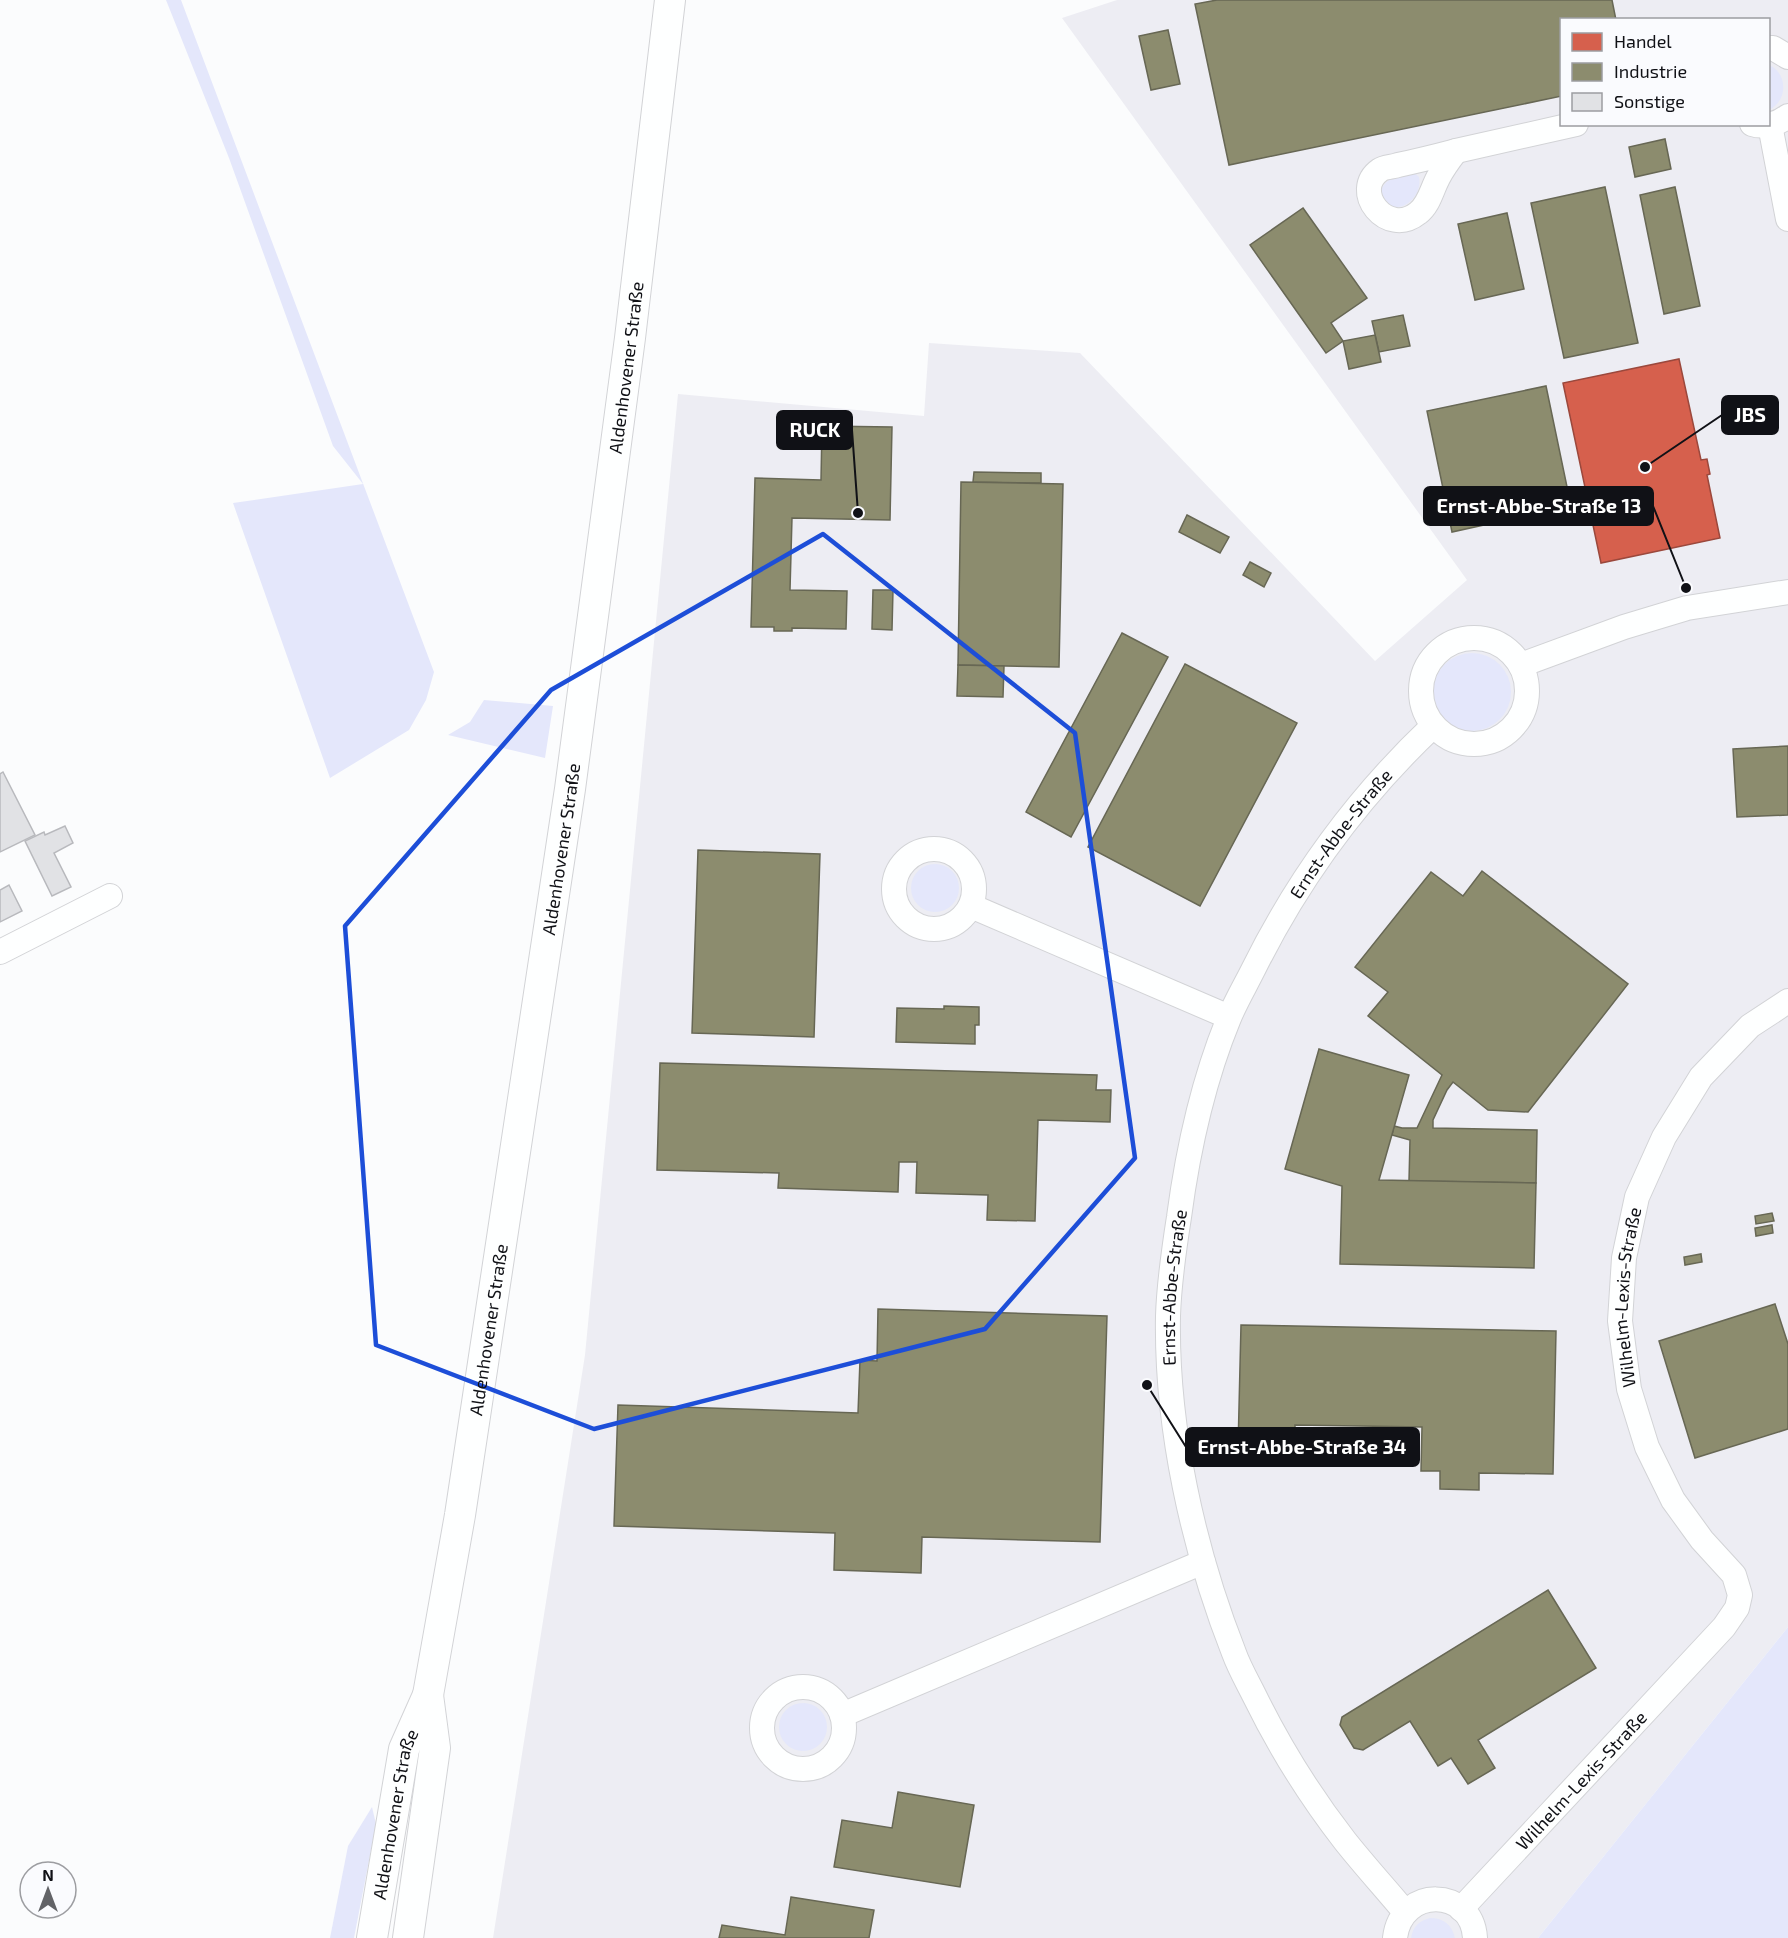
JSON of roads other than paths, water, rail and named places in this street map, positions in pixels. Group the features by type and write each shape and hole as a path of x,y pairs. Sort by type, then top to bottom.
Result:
{"main road":[{"name":"Aldenhovener Straße","path":"372,1938 404,1749 428,1695 460,1515 568,801 628,350 670,0"},
{"name":"Aldenhovener Straße","path":"408,1938 435,1748 428,1695"}],"street":[{"path":"1770,48 1788,57"},
{"path":"1770,122 1788,219"},
{"path":"1456,151 1567,126"},
{"path":"1521,664 1624,627 1687,608 1788,592"},
{"path":"1467,638 1484,639 1499,644 1521,664 1527,682 1527,697 1523,712 1515,726 1504,736 1490,743 1474,745 1459,743 1445,736 1433,726 1425,712 1421,696 1422,680 1428,664 1438,652 1452,643 1467,638"},
{"name":"Ernst-Abbe-Straße","path":"1405,1912 1345,1840 1290,1761 1234,1654 1192,1522 1175,1425 1168,1315 1186,1163 1203,1094 1229,1017 1272,931 1299,887 1359,805 1399,759 1433,726"},
{"path":"0,952 110,896"},
{"path":"971,906 1229,1017"},
{"name":"Wilhelm-Lexis-Straße","path":"1461,1908 1724,1627 1737,1608 1740,1595 1734,1575 1702,1540 1673,1500 1647,1447 1629,1389 1620,1321 1624,1258 1637,1197 1664,1137 1701,1077 1750,1026 1788,1000"},
{"path":"842,1715 1203,1562"},
{"path":"1395,1938 1396,1930 1405,1912 1417,1903 1440,1899 1461,1908 1470,1918 1475,1938"}],"place":[{"name":"JBS","path":"1645,467"},
{"name":"RUCK","path":"858,513"},
{"name":"Ernst-Abbe-Straße 13","path":"1686,588"},
{"name":"Ernst-Abbe-Straße 34","path":"1147,1385"}]}
